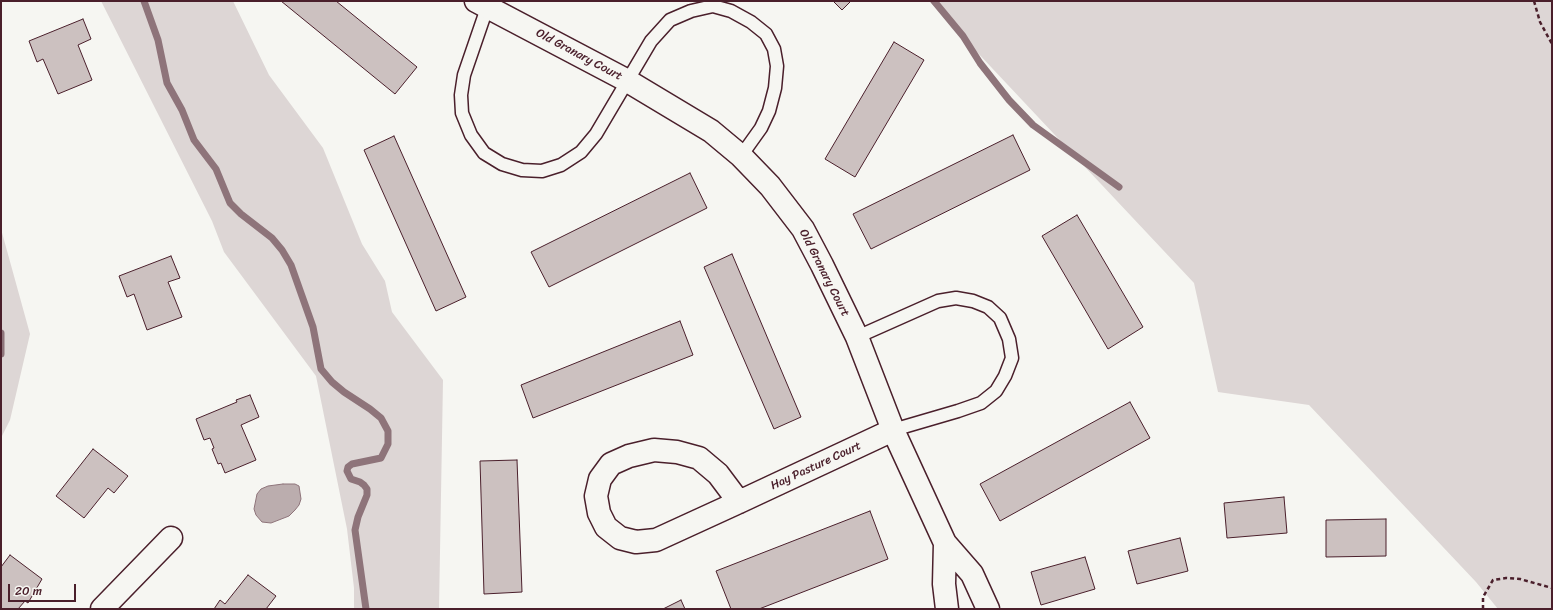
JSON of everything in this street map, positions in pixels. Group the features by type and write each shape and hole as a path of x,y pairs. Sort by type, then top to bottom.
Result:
{"street":[{"name":"Old Granary Court","path":"484,3 626,80 711,131 741,156 770,186 803,229 822,265 857,338 893,430 945,543 972,574 988,609"},
{"name":"Hay Pasture Court","path":"739,502 718,474 699,458 677,452 654,450 629,456 611,464 600,480 596,496 600,513 606,527 620,538 636,542 656,540 739,502 893,430"},
{"path":"102,609 171,538"},
{"name":"Old Granary Court","path":"945,543 944,584 946,609"}],"lane":[{"path":"484,3 464,75 461,95 462,113 471,135 484,153 502,164 522,170 542,171 561,165 581,152 596,134 650,41 670,20 691,11 713,6 731,10 751,22 766,34 774,49 777,66 775,88 769,110 761,128 741,156"},
{"path":"857,338 938,301 956,298 973,301 988,307 1000,318 1009,338 1012,358 1005,376 996,391 981,403 893,430"}],"path":[{"path":"1534,1 1540,22 1552,44"},
{"path":"1483,609 1483,597 1494,580 1506,578 1520,579 1552,588"}],"shaded area":[{"path":"101,1 233,1 269,75 323,148 362,244 385,281 392,312 443,380 439,609 354,609 354,588 347,529 316,376 224,252 212,221"},
{"path":"929,1 1552,1 1552,609 1498,609 1476,582 1309,405 1218,392 1194,283"},
{"path":"1,229 30,334 10,420 1,438"},
{"path":"295,484 299,486 301,499 299,505 289,516 271,523 262,522 256,515 254,509 257,494 261,489 268,486"}],"building":[{"path":"281,1 336,1 417,67 395,94"},
{"path":"833,1 851,1 842,10"},
{"path":"83,19 91,39 78,45 92,80 58,94 43,59 37,62 29,41"},
{"path":"894,42 924,60 855,177 825,159"},
{"path":"1013,135 1030,170 871,249 853,214"},
{"path":"394,136 466,297 436,311 364,150"},
{"path":"690,173 707,208 549,287 531,252"},
{"path":"1077,215 1143,327 1108,349 1042,236"},
{"path":"732,254 801,417 774,429 704,267"},
{"path":"171,256 180,278 168,282 182,317 147,330 134,294 127,297 119,276"},
{"path":"680,321 693,355 533,418 521,385"},
{"path":"250,395 259,417 241,425 256,460 225,473 221,463 218,464 212,449 214,448 210,438 204,440 196,419"},
{"path":"1130,402 1150,438 1000,521 980,484"},
{"path":"93,449 128,476 114,493 108,488 84,518 56,496"},
{"path":"517,460 522,592 484,594 480,461"},
{"path":"1284,497 1287,533 1227,538 1224,503"},
{"path":"870,511 888,559 759,609 731,609 716,571"},
{"path":"1386,519 1386,556 1326,557 1326,520"},
{"path":"1180,538 1188,571 1137,584 1128,551"},
{"path":"10,555 42,579 28,603 25,601 18,609 1,609 1,567"},
{"path":"1085,557 1095,589 1041,605 1031,572"},
{"path":"248,575 276,596 266,609 214,609 220,600 225,604"},
{"path":"681,600 685,609 663,609"}],"waterway":[{"path":"144,1 158,40 167,83 182,110 194,140 216,169 230,203 241,214 272,238 282,250 291,265 313,327 321,369 332,382 344,392 381,418 388,431 388,444 381,458 352,464 348,467 347,471 351,479 360,482 367,489 367,495 358,517 355,530 366,609"},
{"path":"934,1 963,36 980,63 1009,100 1033,125 1119,187"},
{"path":"1,333 1,354"}]}
